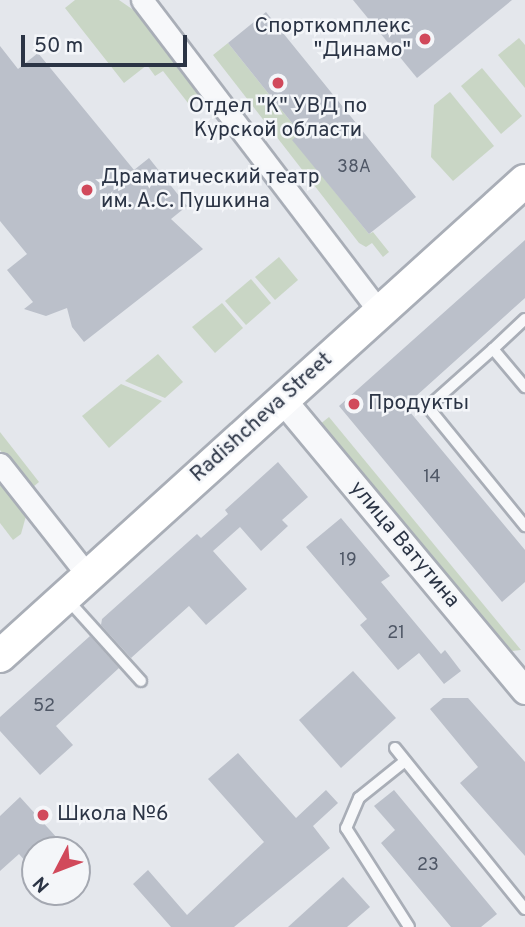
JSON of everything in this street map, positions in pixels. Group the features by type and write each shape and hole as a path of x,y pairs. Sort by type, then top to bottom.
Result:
{"main road":[{"name":"Radishcheva Street","path":"0,656 525,181"}],"street":[{"path":"142,0 380,313"},
{"name":"улица Ватутина","path":"282,399 521,677"},
{"path":"0,464 88,576"}],"lane":[{"path":"525,319 428,407 525,526"},
{"path":"493,349 525,387"},
{"path":"65,597 141,681"},
{"path":"395,748 525,909"},
{"path":"405,761 359,798 346,828 410,927"}],"green space":[{"path":"75,0 119,0 145,18 201,92 200,102 194,98 188,103 163,71 155,76 147,65 124,83 65,8"},
{"path":"519,38 525,45 525,88 498,55"},
{"path":"228,43 292,123 313,123 293,140 369,234 373,232 389,252 383,257 372,243 366,247 359,243 213,55"},
{"path":"482,68 522,116 501,134 461,86"},
{"path":"450,92 494,146 453,181 431,157 434,105"},
{"path":"279,257 298,280 275,300 255,277"},
{"path":"251,279 271,303 246,325 225,301"},
{"path":"222,303 243,328 215,353 192,327"},
{"path":"158,354 183,382 165,398 125,381"},
{"path":"121,384 162,401 109,448 82,416"},
{"path":"329,417 521,650 512,651 498,642 319,425"},
{"path":"0,432 39,482 33,487 28,487 0,450"},
{"path":"0,479 26,516 21,534 13,540 0,523"}],"building":[{"name":"Спорткомплекс \"Динамо\"","path":"353,0 512,0 417,78"},
{"path":"266,12 416,197 369,234 292,140 300,133 228,43"},
{"name":"Драматический театр им. А.С. Пушкина","path":"0,46 18,69 38,53 134,170 149,158 187,206 171,219 203,249 84,342 72,327 67,308 46,316 24,309 33,302 7,270 27,254 0,221"},
{"path":"525,240 525,298 405,406 525,550 525,582 502,602 339,406"},
{"path":"278,462 308,497 282,520 288,526 261,551 240,527 213,551 247,589 206,625 189,606 131,658 101,625 102,619 197,534 201,538 228,514 225,510"},
{"path":"341,518 390,576 381,582 441,654 445,650 461,671 444,684 419,653 398,670 360,625 367,619 306,547"},
{"path":"90,636 119,668 56,726 73,745 40,775 0,731 0,717"},
{"path":"353,671 396,718 341,768 299,720"},
{"path":"443,698 468,698 525,762 525,856 460,783 478,767 430,709"},
{"path":"238,753 296,818 326,790 338,803 313,826 330,848 234,927 171,927 133,884 148,870 187,915 264,842 208,779"},
{"path":"394,790 497,914 481,927 451,927 381,843 395,830 374,806"},
{"path":"20,797 55,836 21,836 21,856 19,854 0,871 0,816"},
{"path":"343,877 370,907 347,927 288,927"}],"place":[{"name":"Спорткомплекс \"Динамо\"","path":"425,39"},
{"name":"Отдел \"К\" УВД по Курской области","path":"278,83"},
{"name":"Драматический театр им. А.С. Пушкина","path":"87,190"},
{"name":"Продукты","path":"354,404"},
{"name":"Школа №6","path":"43,815"}]}
